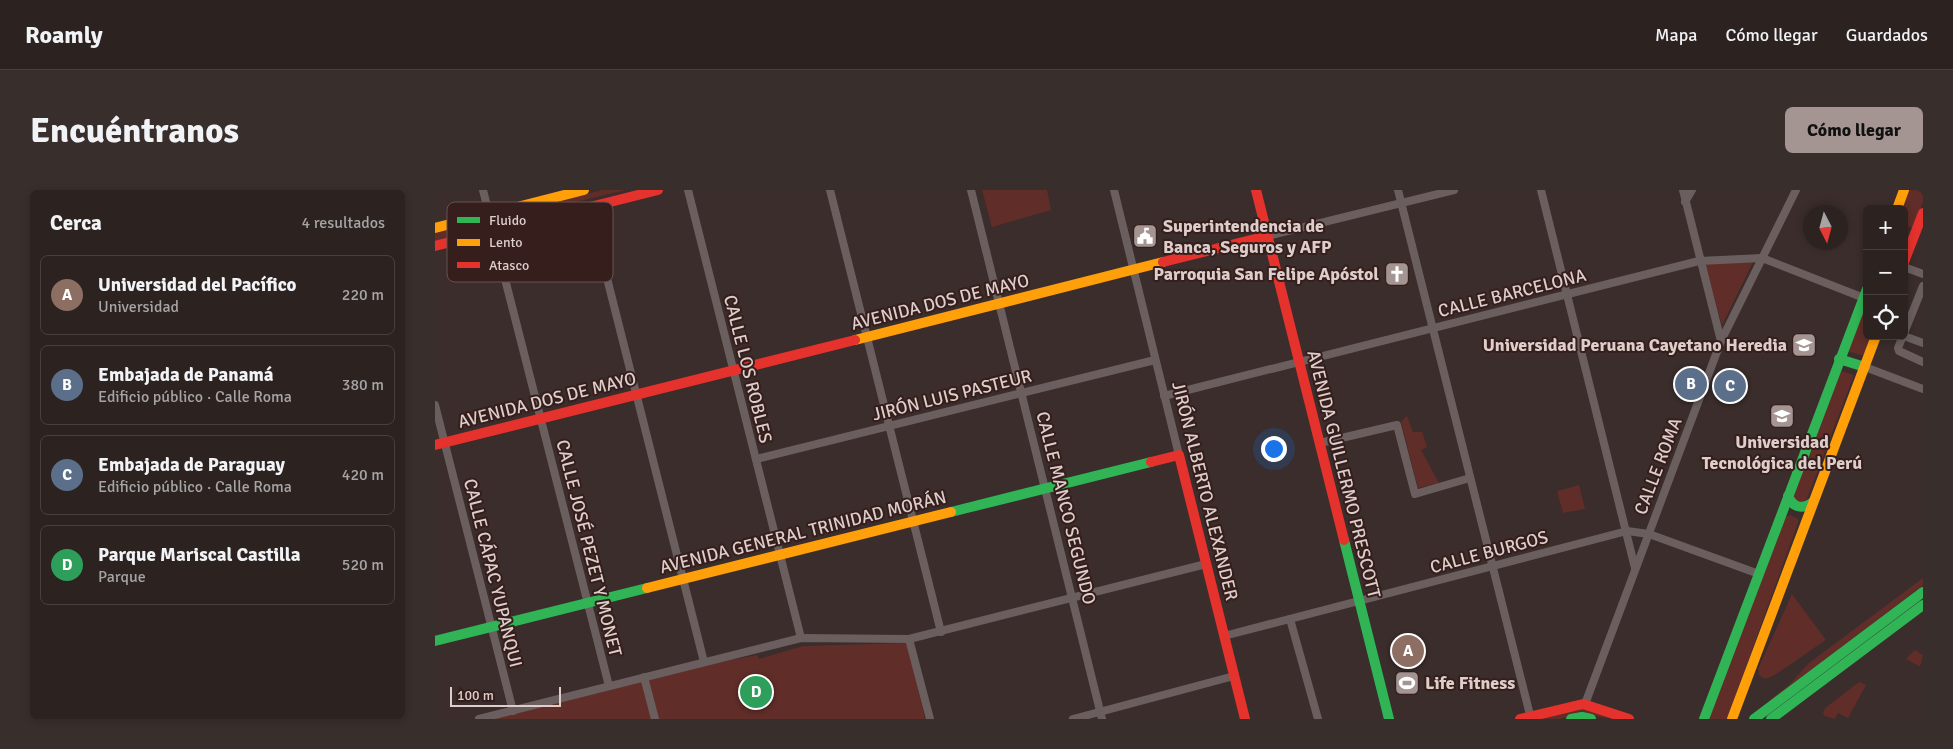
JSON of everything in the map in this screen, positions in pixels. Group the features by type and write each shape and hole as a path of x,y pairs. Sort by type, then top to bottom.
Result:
{"main road":[{"path":"536,202 584,190"},
{"path":"605,202 638,192 658,190"},
{"name":"AVENIDA GUILLERMO PRESCOTT","path":"1256,190 1389,719"},
{"path":"1898,205 1904,190"},
{"path":"1907,250 1923,213"},
{"path":"1908,233 1916,232"},
{"name":"AVENIDA DOS DE MAYO","path":"440,444 1267,236"},
{"path":"1704,719 1865,295"},
{"path":"1732,719 1875,340"},
{"path":"1839,359 1865,367"},
{"name":"AVENIDA GENERAL TRINIDAD MORÁN","path":"435,641 1179,455"},
{"name":"JIRÓN ALBERTO ALEXANDER","path":"1179,455 1245,719"},
{"path":"1788,496 1792,504 1800,508 1806,507 1813,502"},
{"path":"1781,513 1795,511 1801,514 1807,522"},
{"path":"1771,719 1803,688 1923,592"},
{"path":"1754,719 1803,688 1923,605"},
{"path":"1520,719 1585,704 1629,719"},
{"path":"1576,718 1591,719"}],"street":[{"name":"CALLE LOS ROBLES","path":"688,190 801,638"},
{"path":"830,190 941,632"},
{"name":"CALLE MANCO SEGUNDO","path":"971,190 1101,716"},
{"name":"JIRÓN ALBERTO ALEXANDER","path":"1114,190 1179,455"},
{"path":"1397,190 1531,718"},
{"name":"AVENIDA DOS DE MAYO","path":"1267,236 1454,190"},
{"path":"1541,190 1635,568"},
{"path":"1683,190 1721,341"},
{"path":"1685,202 1692,190"},
{"name":"CALLE ROMA","path":"1585,704 1721,341 1795,190"},
{"name":"CALLE BARCELONA","path":"1165,396 1567,295 1699,259 1762,258 1863,293"},
{"path":"1908,268 1923,274"},
{"name":"CALLE JOSÉ PEZET Y MONET","path":"506,282 609,686"},
{"path":"608,282 705,662"},
{"path":"1908,325 1923,286"},
{"path":"1908,337 1923,343"},
{"path":"1903,340 1899,351 1923,362"},
{"name":"JIRÓN LUIS PASTEUR","path":"756,459 1155,360"},
{"path":"1865,367 1923,389"},
{"name":"CALLE CÁPAC YUPANQUI","path":"435,405 440,444 513,711"},
{"path":"1320,444 1397,425 1415,494 1470,478"},
{"name":"CALLE BURGOS","path":"1224,636 1627,531 1649,534 1759,574"},
{"path":"479,719 801,638 909,639 1206,564"},
{"path":"1290,619 1318,719"},
{"path":"909,639 930,719"},
{"path":"1073,719 1101,716 1234,676"},
{"path":"644,677 655,719"}],"shaded area":[{"path":"602,190 626,190 575,202 554,202"},
{"path":"982,190 1047,190 1051,210 992,227"},
{"path":"1906,190 1923,190 1923,202 1913,228 1908,226 1908,205 1901,205"},
{"path":"447,229 447,238 435,241 435,232"},
{"path":"1754,260 1722,325 1705,264"},
{"path":"1863,306 1863,340 1871,340 1865,356 1846,351"},
{"path":"1836,369 1854,375 1807,499 1802,502 1794,501 1791,495"},
{"path":"1407,416 1413,432 1422,432 1427,447 1421,450 1439,483 1418,488 1401,422"},
{"path":"1579,485 1585,509 1563,513 1557,491"},
{"path":"1790,515 1798,519 1798,523 1727,719 1709,719 1781,518"},
{"path":"1923,578 1923,585 1769,703 1809,663"},
{"path":"1792,594 1826,640 1785,669 1765,679 1759,675 1758,669"},
{"path":"907,643 925,719 484,719 704,665 757,655 759,659 803,646"},
{"path":"1915,650 1923,655 1920,667 1906,659"},
{"path":"1859,682 1866,685 1848,718 1838,713 1835,719 1825,716 1823,713 1825,708"},
{"path":"1585,708 1615,719 1578,714 1560,719 1537,719"}],"traffic: fast":[{"path":"1704,719 1865,295"},
{"path":"1839,359 1865,367"},
{"path":"951,512 1151,462"},
{"path":"1788,496 1795,505 1802,507 1813,502"},
{"path":"1344,540 1389,719"},
{"path":"435,641 647,588"},
{"path":"1754,719 1923,592"},
{"path":"1771,719 1923,605"},
{"path":"1571,719 1582,717 1591,719"}],"traffic: slow":[{"path":"537,202 584,190"},
{"path":"1898,205 1904,190"},
{"path":"435,228 447,225"},
{"path":"855,340 1163,262"},
{"path":"1732,719 1874,340"},
{"path":"647,588 951,512"}],"traffic: jam":[{"path":"610,202 658,190"},
{"path":"1256,190 1344,540"},
{"path":"1908,252 1923,213"},
{"path":"1163,262 1267,236"},
{"path":"435,246 447,243"},
{"path":"435,445 855,340"},
{"path":"1151,462 1179,455 1245,719"},
{"path":"1520,719 1583,704 1629,719"}],"place":[{"name":"Superintendencia de Banca, Seguros y AFP","path":"1145,236"},
{"name":"Parroquia San Felipe Apóstol","path":"1397,274"},
{"name":"Universidad Peruana Cayetano Heredia","path":"1804,345"},
{"name":"Embajada de Panamá","path":"1691,384"},
{"name":"Embajada de Paraguay","path":"1730,386"},
{"name":"Universidad Tecnológica del Perú","path":"1782,416"},
{"name":"Universidad del Pacífico","path":"1408,651"},
{"name":"Life Fitness","path":"1407,683"},
{"name":"Parque Mariscal Castilla","path":"756,692"}]}
